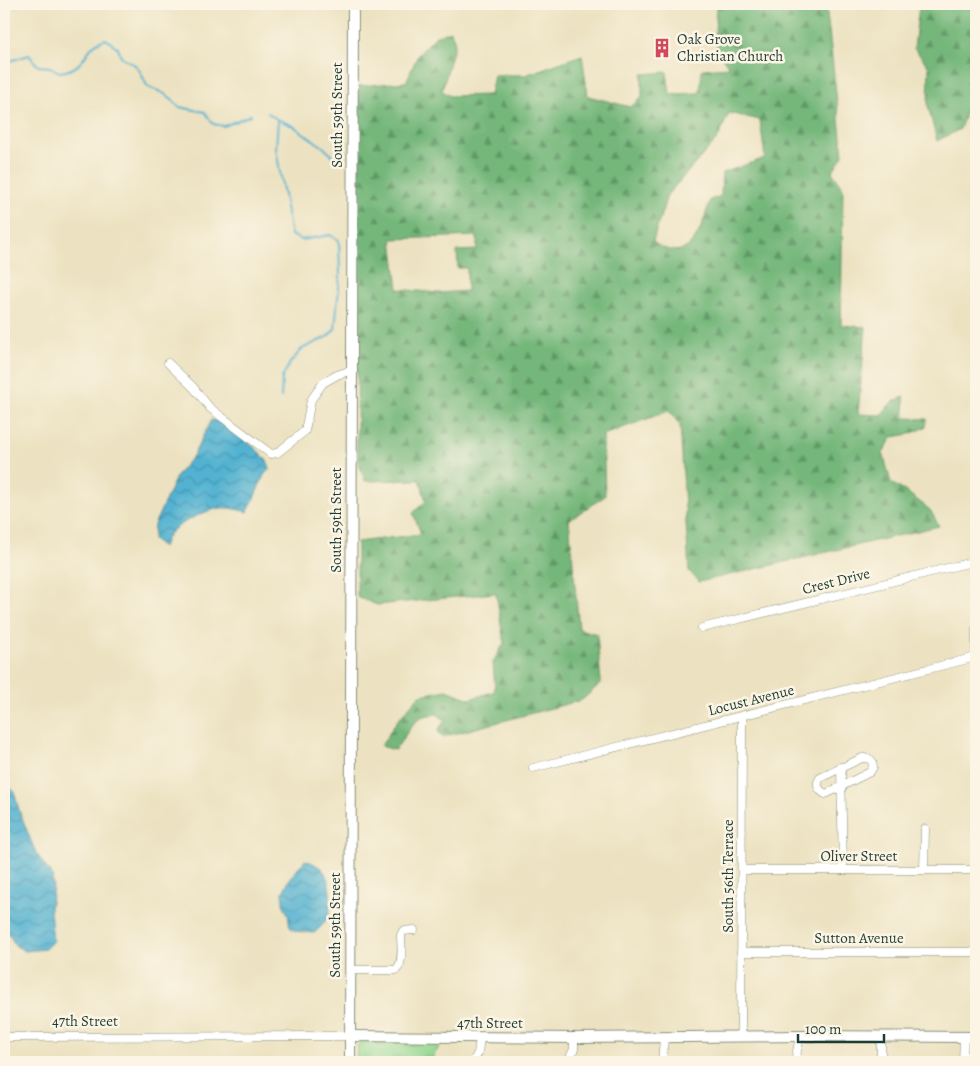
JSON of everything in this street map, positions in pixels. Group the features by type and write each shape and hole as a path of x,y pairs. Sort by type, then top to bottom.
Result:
{"main road":[{"name":"South 59th Street","path":"350,1062 353,4"},
{"name":"47th Street","path":"350,1036 480,1038 976,1037"}],"street":[{"path":"168,363 194,387 210,408 271,454 277,453 305,431 311,400 323,383 337,375 352,370"},
{"name":"Crest Drive","path":"702,628 976,561"},
{"path":"976,628 976,652"},
{"name":"Locust Avenue","path":"532,768 976,657"},
{"name":"South 56th Terrace","path":"741,1036 742,716"},
{"path":"862,758 868,758 872,762 873,767 870,772 841,786 825,794 817,786 820,778 841,767 862,758"},
{"path":"841,767 842,870"},
{"path":"924,829 924,870"},
{"name":"Oliver Street","path":"742,870 976,870"},
{"path":"350,970 396,970 399,968 400,963 401,935 406,930 414,930"},
{"name":"Sutton Avenue","path":"742,952 976,952"},
{"name":"47th Street","path":"4,1036 350,1036"},
{"path":"795,1062 800,1036"},
{"path":"881,1036 881,1062"},
{"path":"963,1062 964,1037"},
{"path":"473,1062 478,1053 480,1038"},
{"path":"568,1062 574,1049 574,1038"},
{"path":"662,1062 664,1038"}],"green space":[{"path":"716,4 826,4 843,155 832,172 843,188 841,325 866,327 858,414 881,415 891,403 904,397 905,418 927,419 926,427 910,434 892,437 883,453 891,483 930,510 939,526 699,582 689,571 680,425 669,411 603,435 605,496 569,520 579,629 597,634 601,683 582,700 442,737 438,731 445,720 437,714 423,716 413,724 395,750 381,746 397,721 420,695 447,690 470,699 495,691 493,662 504,643 496,593 377,605 357,597 357,542 421,534 413,513 426,501 420,480 365,481 357,458 359,86 406,82 418,55 436,36 451,31 455,43 442,91 450,96 490,95 494,75 525,75 582,55 588,96 630,107 642,98 642,74 667,72 670,94 700,93 702,69 729,67 718,52 715,39","holes":["729,113 760,120 765,158 722,173 721,196 710,200 698,234 687,247 679,250 670,250 657,245 653,241 667,195 718,138","477,236 477,250 457,251 458,268 467,268 467,291 439,293 398,289 392,239"]},
{"path":"909,4 976,4 976,82 960,129 937,141 928,106 929,67 914,48 919,7"},
{"path":"441,1041 442,1043 429,1062 357,1062 358,1046 361,1042"}],"water":[{"path":"211,420 217,421 256,449 270,468 264,475 248,512 223,508 200,514 174,529 163,547 153,539 154,525 177,475 193,456"},
{"path":"8,789 14,791 19,810 36,853 52,876 53,886 50,909 53,941 45,949 25,951 16,946 4,927 5,800"},
{"path":"305,860 322,869 327,879 330,893 330,907 327,918 314,933 295,931 290,927 283,903 283,892 289,880"}],"waterway":[{"path":"4,63 29,55 38,66 50,67 59,72 69,70 76,67 92,47 106,39 118,48 121,56 138,68 148,87 171,98 179,107 205,112 213,124 224,126 251,115"},
{"path":"268,113 278,120 276,149 291,235 302,240 330,235 339,240 340,276 335,329 327,337 302,349 290,363 282,378 281,397"},
{"path":"279,120 293,126 322,146 335,158"}],"place":[{"name":"Oak Grove Christian Church","path":"662,48"}]}
